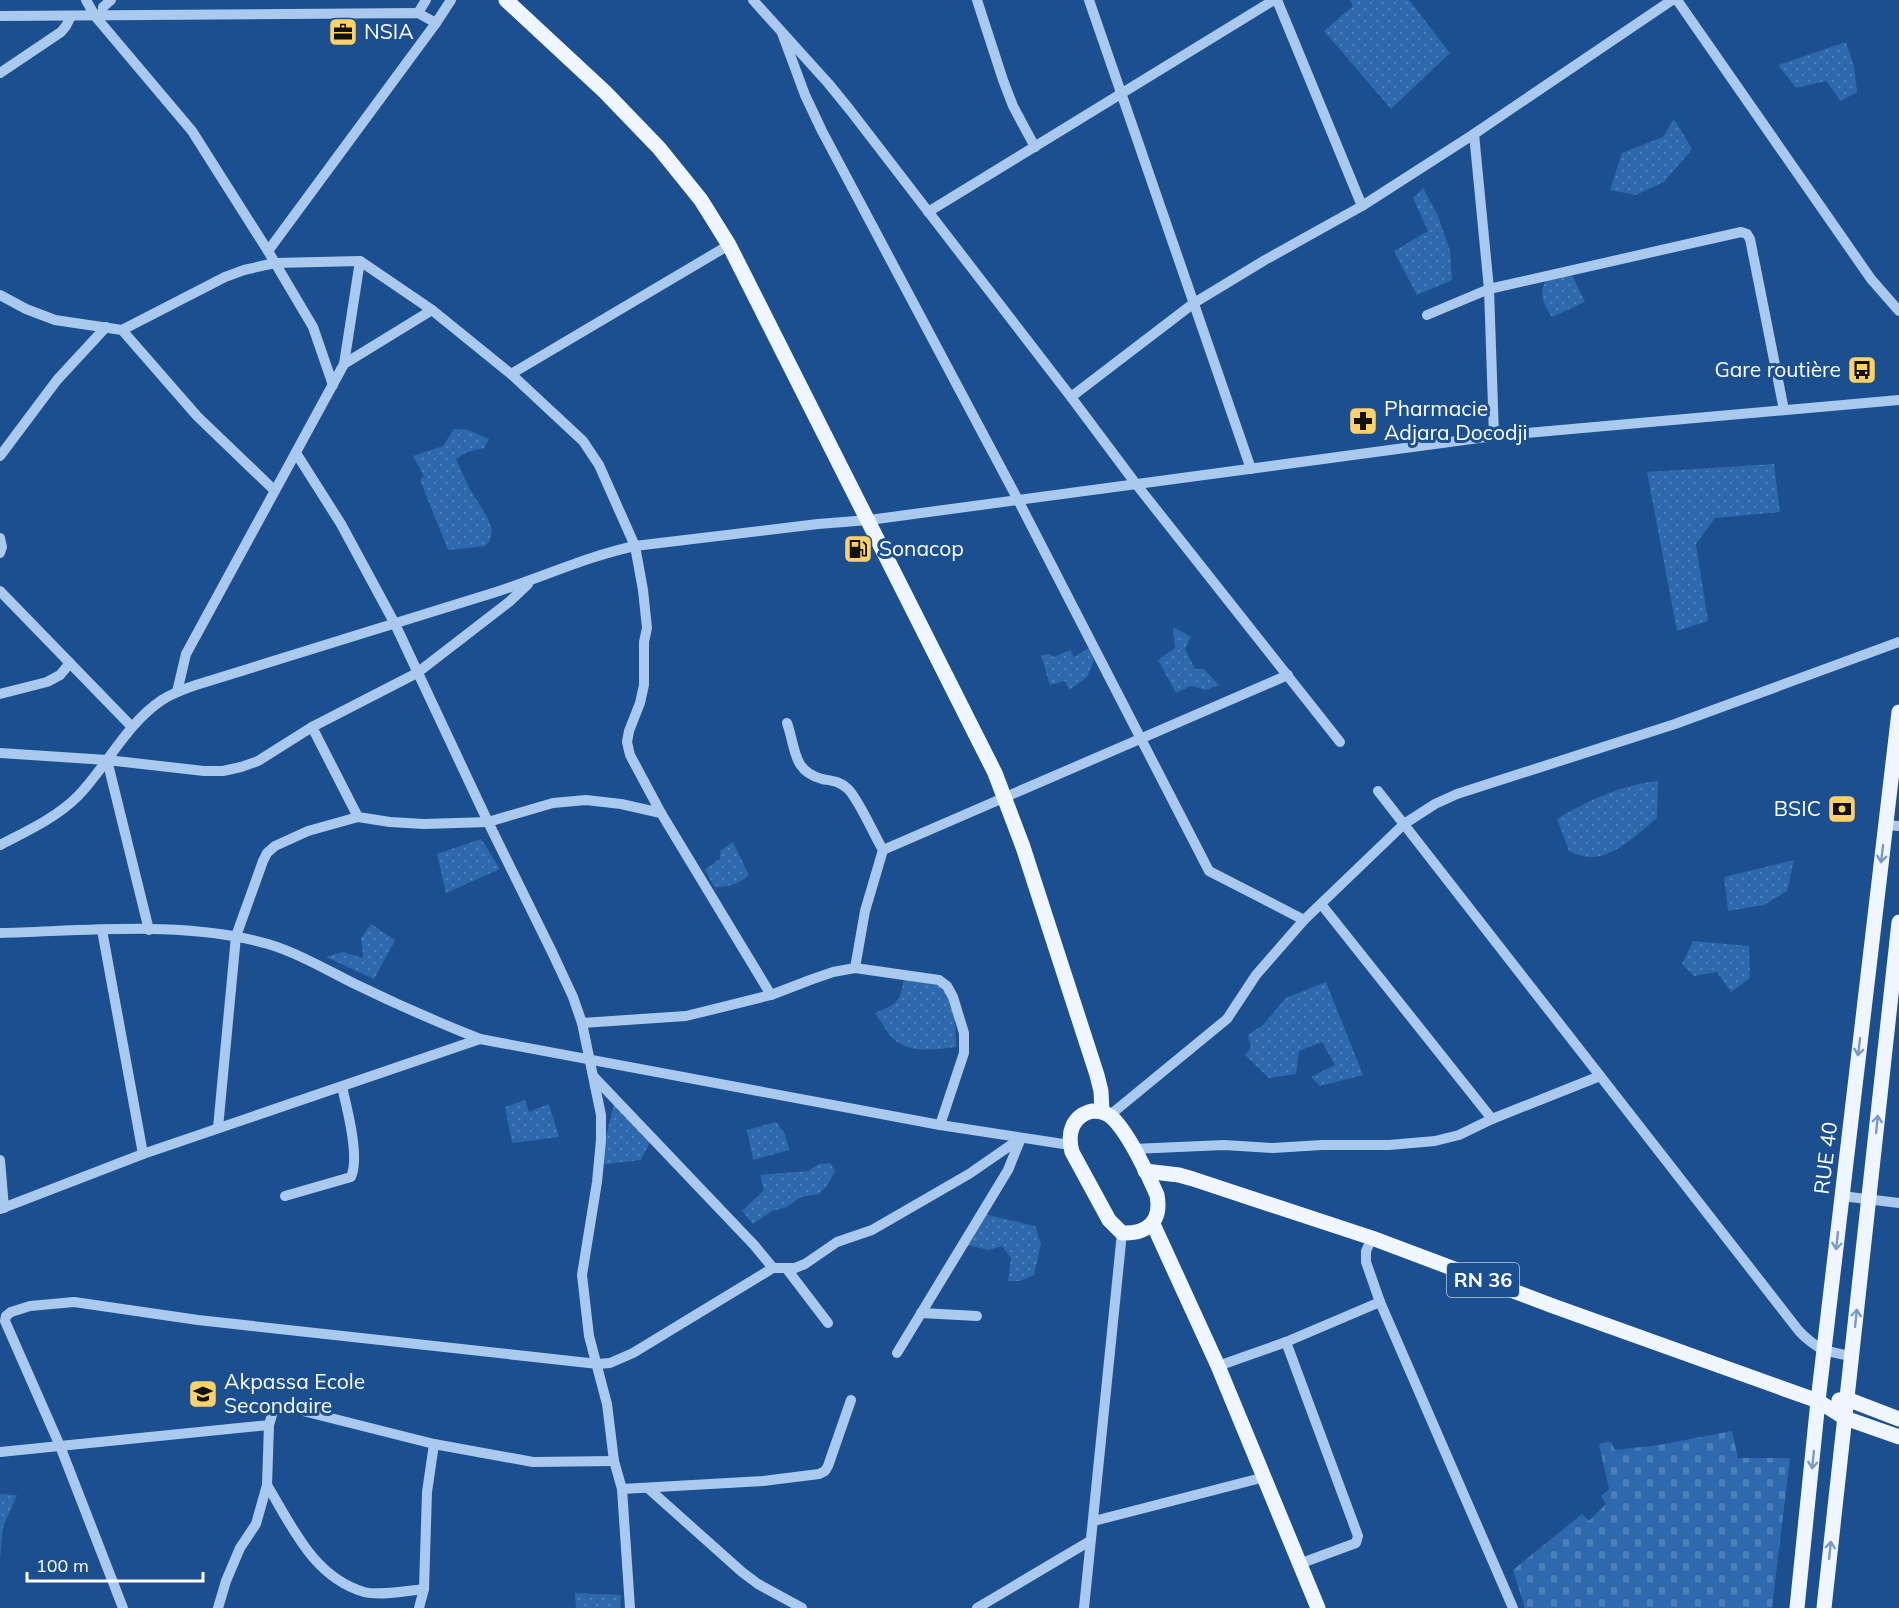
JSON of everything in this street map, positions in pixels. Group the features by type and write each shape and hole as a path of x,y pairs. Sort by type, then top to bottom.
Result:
{"main road":[{"path":"507,0 605,92 659,148 701,200 729,245 869,520 1005,798 1097,1075 1106,1114 1124,1132 1153,1186 1159,1206 1158,1216 1154,1224 1132,1233 1122,1233 1109,1220 1076,1162 1070,1145 1072,1126 1077,1118 1092,1111 1106,1114"},
{"name":"RUE 40","path":"1797,1608 1842,1196 1892,826 1899,712"},
{"path":"1824,1608 1899,922"},
{"name":"RN 36","path":"1145,1171 1193,1179 1372,1238 1818,1401 1845,1418 1899,1437"},
{"path":"1154,1224 1218,1366 1318,1608"},
{"name":"RN 36","path":"1818,1401 1847,1399 1899,1419"}],"street":[{"path":"86,0 192,131 268,250 313,327 333,385"},
{"path":"99,16 103,7 111,0"},
{"path":"418,13 426,0"},
{"path":"268,250 451,0"},
{"path":"753,0 828,83 1136,484 1340,741"},
{"path":"976,0 1013,106 1035,147"},
{"path":"1089,0 1251,469"},
{"path":"928,212 1275,0 1362,206"},
{"path":"1071,397 1194,303 1362,206 1474,134 1672,0"},
{"path":"1677,0 1871,279 1899,311"},
{"path":"0,16 418,13 436,23"},
{"path":"0,73 61,32 71,16"},
{"path":"782,33 805,95 822,131 1018,500 1209,871 1304,920"},
{"path":"1474,134 1489,289 1494,436"},
{"path":"1427,315 1489,289 1742,232 1750,238 1784,410"},
{"path":"511,374 729,245"},
{"path":"177,692 186,654 344,364 360,261"},
{"path":"0,295 26,309 56,320 122,330 225,277 275,263 360,261 432,310 511,374 587,446 599,465 635,546 647,628 644,642 644,685 629,731 627,742 630,754 661,813 771,995"},
{"path":"344,364 432,310"},
{"path":"0,456 57,380 106,327"},
{"path":"122,330 197,416 274,490"},
{"path":"0,845 67,807 88,785 132,727 155,705 177,692 531,581 613,551 635,546 869,520 1494,436 1899,400"},
{"path":"296,453 341,524 395,624 552,952 573,997 582,1023 601,1115 597,1182 582,1275 589,1336 607,1404 614,1461 622,1490 630,1608"},
{"path":"0,538 2,547 0,553"},
{"path":"0,753 108,760 204,771 223,771 258,761 312,727 417,673 509,602 531,581"},
{"path":"0,591 132,727"},
{"path":"1106,1114 1227,1019 1256,975 1304,920 1404,824 1435,804 1457,794 1675,724 1899,642"},
{"path":"0,694 47,682 60,675 70,663"},
{"path":"883,850 1288,675"},
{"path":"787,723 793,740 795,756 803,768 811,776 834,780 850,791 883,850 865,911 855,968"},
{"path":"312,727 358,817"},
{"path":"108,760 149,930"},
{"path":"1378,791 1799,1331 1810,1343 1825,1352 1852,1356"},
{"path":"218,1128 236,936 267,853 275,846 308,831 358,817 424,824 489,822 554,803 586,800 621,804 661,813"},
{"path":"1321,904 1492,1119"},
{"path":"102,930 143,1154"},
{"path":"0,933 149,930 191,931 236,936 270,945 412,1012 480,1039 940,1125 1070,1145"},
{"path":"582,1023 686,1016 771,995 825,975 855,968 939,980 947,986 953,997 964,1033 964,1053 940,1125"},
{"path":"0,1160 2,1209 143,1154 480,1039"},
{"path":"1133,1149 1224,1145 1274,1148 1389,1145 1446,1138 1459,1135 1492,1119 1600,1076"},
{"path":"594,1077 754,1245 773,1268"},
{"path":"285,1196 351,1177 354,1170 351,1128 342,1087"},
{"path":"123,1608 60,1446 5,1321 6,1316 12,1312 30,1306 74,1302 198,1320 598,1364 610,1363 633,1353 773,1268 795,1268 805,1264 837,1242 872,1230 969,1174 1021,1138"},
{"path":"897,1353 1008,1170 1021,1138"},
{"path":"1842,1196 1899,1203"},
{"path":"1084,1608 1122,1233"},
{"path":"1372,1238 1366,1251 1366,1262 1380,1302 1513,1608"},
{"path":"786,1268 828,1323"},
{"path":"1218,1366 1286,1342 1380,1302"},
{"path":"921,1313 977,1316"},
{"path":"1286,1342 1358,1536 1356,1543 1299,1564"},
{"path":"622,1490 763,1481 825,1472 851,1400"},
{"path":"218,1608 240,1548 256,1524 267,1485 269,1425 274,1408 283,1406 434,1444 533,1462 614,1461"},
{"path":"0,1452 269,1425"},
{"path":"419,1608 423,1590 427,1492 434,1444"},
{"path":"1094,1521 1265,1478"},
{"path":"267,1485 297,1537 310,1555 329,1574 364,1592 423,1590"},
{"path":"649,1489 742,1572 758,1584 802,1608"},
{"path":"976,1608 1090,1541"}],"green space":[{"path":"1350,0 1409,0 1450,53 1391,109 1324,31 1353,6"},
{"path":"1846,42 1854,66 1857,92 1841,101 1826,81 1796,88 1778,65"},
{"path":"1674,119 1692,149 1664,182 1636,195 1610,190 1622,153 1663,137"},
{"path":"1423,188 1438,216 1450,251 1452,280 1417,295 1394,251 1428,231 1413,198"},
{"path":"1572,275 1585,302 1552,317 1546,307 1542,292 1545,282 1548,277"},
{"path":"454,429 468,430 489,439 484,448 467,452 456,459 469,488 488,518 492,531 489,542 485,546 448,550 420,480 424,476 413,456 443,446"},
{"path":"1774,464 1780,512 1715,518 1696,544 1708,621 1677,631 1647,472"},
{"path":"1173,627 1191,637 1185,649 1195,669 1204,669 1219,685 1206,690 1191,686 1176,693 1158,660 1175,648"},
{"path":"1089,648 1094,660 1087,677 1069,690 1065,681 1050,685 1041,655 1049,654 1054,657 1070,650 1074,657"},
{"path":"1658,781 1657,818 1632,839 1603,855 1582,856 1569,851 1557,819 1606,794"},
{"path":"481,839 500,869 446,893 437,854"},
{"path":"733,842 749,875 733,885 714,887 705,869 720,859 720,851"},
{"path":"1794,860 1787,891 1764,905 1728,911 1724,877"},
{"path":"371,924 395,940 374,979 326,957 343,952 362,958 361,938"},
{"path":"1693,941 1749,946 1750,978 1731,992 1717,972 1694,976 1682,964"},
{"path":"904,975 947,986 955,1019 956,1047 927,1050 912,1048 899,1043 886,1029 875,1013 894,1004 900,996"},
{"path":"1326,982 1363,1075 1320,1086 1311,1077 1335,1065 1322,1042 1299,1051 1296,1074 1269,1078 1245,1055 1251,1048 1248,1035 1263,1025 1286,998"},
{"path":"525,1100 529,1112 549,1104 559,1137 512,1143 505,1107"},
{"path":"615,1100 652,1138 641,1160 599,1165"},
{"path":"776,1122 785,1134 789,1150 753,1160 747,1130"},
{"path":"830,1163 835,1171 827,1186 819,1194 801,1197 787,1207 772,1211 753,1224 742,1211 764,1190 760,1175 808,1171 819,1164"},
{"path":"979,1213 1035,1226 1041,1243 1034,1275 1020,1281 1008,1281 1011,1258 1002,1246 989,1250 963,1244"},
{"path":"1732,1431 1738,1458 1790,1458 1772,1608 1525,1608 1513,1570 1582,1514 1589,1521 1606,1504 1601,1496 1609,1489 1599,1444 1610,1441 1615,1450 1659,1445"},
{"path":"0,1494 17,1495 3,1527 0,1558"},
{"path":"575,1593 621,1595 620,1608 576,1608"}],"place":[{"name":"NSIA","path":"343,32"},
{"name":"Gare routière","path":"1862,370"},
{"name":"Pharmacie Adjara Docodji","path":"1363,421"},
{"name":"Sonacop","path":"858,549"},
{"name":"BSIC","path":"1842,809"},
{"name":"Akpassa Ecole Secondaire","path":"203,1394"}]}
